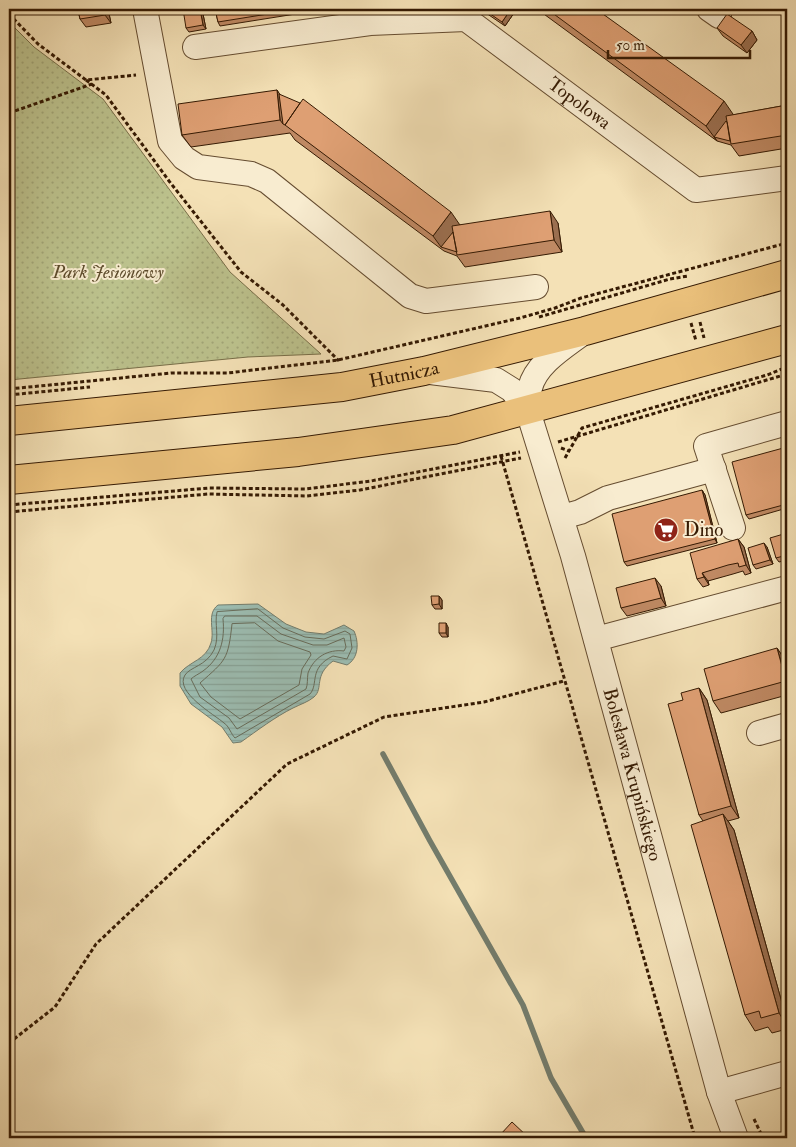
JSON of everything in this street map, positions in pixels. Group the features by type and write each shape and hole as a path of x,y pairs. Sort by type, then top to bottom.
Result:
{"main road":[{"name":"Hutnicza","path":"9,420 342,387 424,371 585,330 688,286 787,274"},
{"path":"9,480 298,452 453,430 787,339"}],"street":[{"path":"145,9 170,140 184,158 198,167 251,174 267,181 410,296 426,301 536,286"},
{"name":"Topolowa","path":"195,47 369,16 466,19 696,190 787,178"},
{"path":"528,411 530,387 537,375 554,356 585,330"},
{"path":"424,371 496,380 512,390 528,411"},
{"name":"Bolesława Krupińskiego","path":"528,411 541,447 596,639 719,1092 736,1138"},
{"path":"733,528 706,446 787,423"},
{"path":"562,518 580,512 608,498 714,469"},
{"path":"596,639 787,588"},
{"path":"759,733 787,725"},
{"path":"719,1092 787,1073"}],"path":[{"path":"9,14 38,44 106,95 169,181 241,272 283,305 342,365 220,378"},
{"path":"86,80 156,72"},
{"path":"9,113 92,84"},
{"path":"9,389 171,373 228,373 338,360 520,318 581,298 677,271 787,243"},
{"path":"677,271 688,286 706,362 712,397"},
{"path":"456,338 688,286"},
{"path":"688,286 706,362 719,389"},
{"path":"565,460 582,428 719,389 787,367"},
{"path":"9,506 209,488 306,489 372,482 541,447 787,374"},
{"path":"9,395 96,387"},
{"path":"501,456 695,1138"},
{"path":"9,512 208,494 307,496 360,490 502,462"},
{"path":"9,1044 55,1007 96,944 287,764 384,717 484,702 564,681"}],"green space":[{"name":"Park Jesionowy","path":"9,22 34,47 103,99 230,272 321,354 248,357 9,380"}],"water":[{"path":"258,604 286,624 306,632 324,634 344,625 354,631 357,640 357,650 354,658 347,665 333,661 327,666 321,677 317,693 312,699 280,715 241,742 233,743 222,727 191,704 180,686 180,673 202,657 209,649 212,638 212,613 218,605"}],"building":[{"path":"78,9 104,9 105,15 80,19"},
{"path":"183,9 200,9 203,25 186,28"},
{"path":"215,9 299,9 218,22"},
{"path":"483,9 511,9 502,22"},
{"path":"547,9 596,9 724,101 706,126"},
{"path":"727,14 752,31 741,45 717,28"},
{"path":"277,90 280,120 182,135 178,104"},
{"path":"279,94 300,103 285,125 283,124"},
{"path":"303,99 451,212 433,236 285,125"},
{"path":"787,105 787,135 731,144 726,116"},
{"path":"727,122 730,141 714,137"},
{"path":"550,211 554,240 457,255 452,226"},
{"path":"453,233 457,252 441,247"},
{"path":"787,447 787,504 746,515 732,462"},
{"name":"Dino","path":"702,490 715,539 624,562 612,514"},
{"path":"787,533 787,555 776,558 770,538"},
{"path":"738,539 746,565 739,567 738,563 728,565 702,573 704,577 697,579 690,553"},
{"path":"764,543 770,560 753,565 748,548"},
{"path":"655,578 661,598 621,608 616,588"},
{"path":"431,596 439,596 439,604 432,605"},
{"path":"439,623 446,623 446,633 439,633"},
{"path":"777,648 786,681 713,701 704,669"},
{"path":"699,688 731,806 699,815 668,704 683,700 681,693"},
{"path":"723,814 779,1013 761,1018 759,1011 745,1015 691,825"},
{"path":"512,1122 529,1138 503,1138 500,1135"}],"waterway":[{"path":"383,754 523,1005 551,1078 586,1138"}],"place":[{"name":"Dino","path":"666,530"}]}
